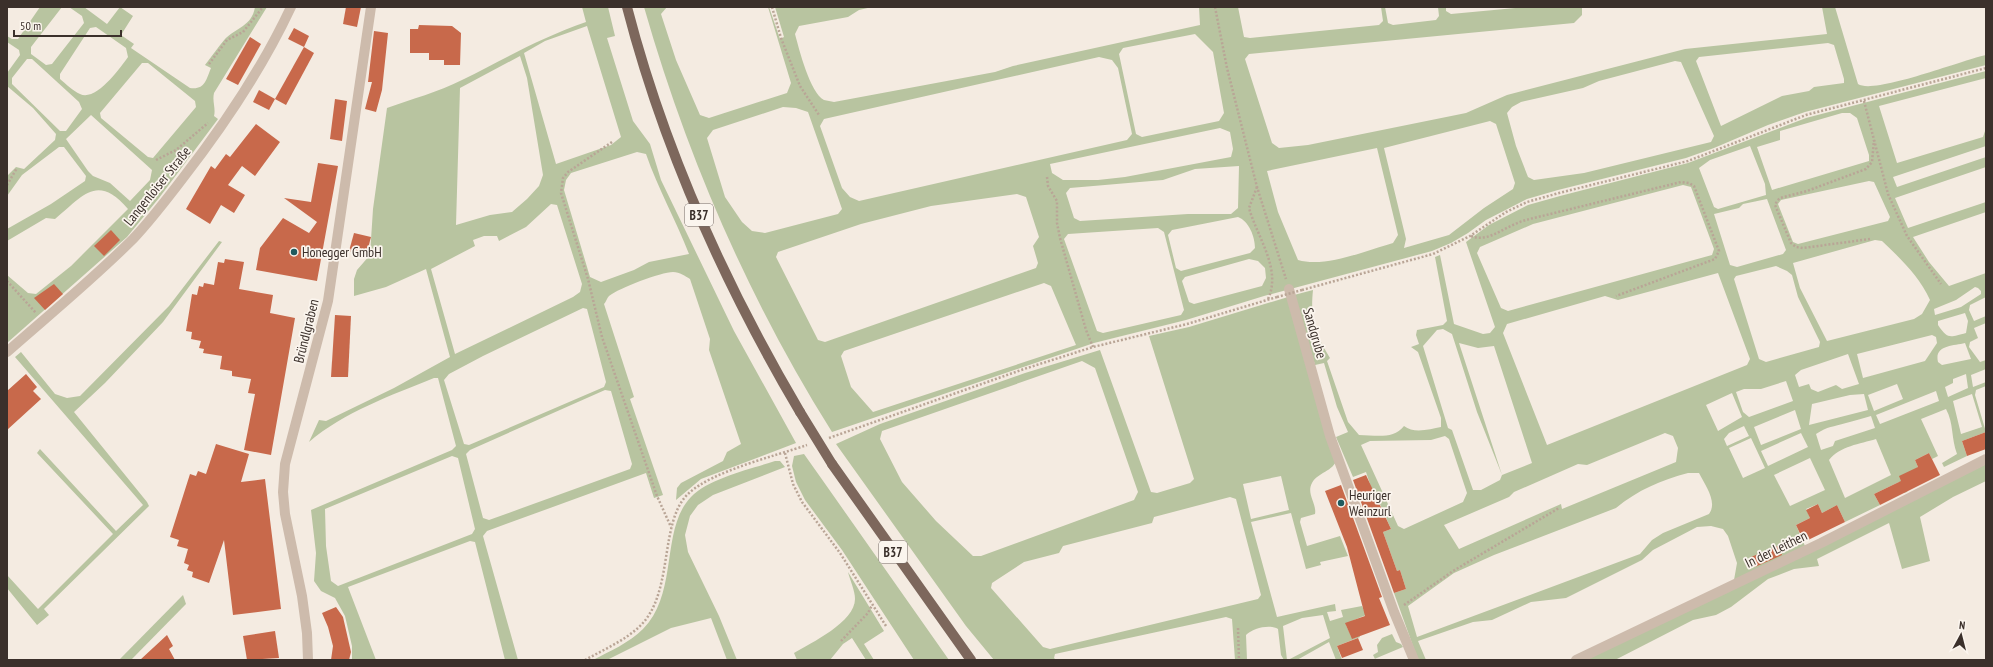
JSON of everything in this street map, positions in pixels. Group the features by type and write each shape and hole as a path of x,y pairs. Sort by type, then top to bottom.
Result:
{"main road":[{"name":"B37","path":"627,7 663,123 702,222 750,322 800,412 832,464 971,660"}],"street":[{"name":"Langenloiser Straße","path":"7,352 114,258 134,238 165,202 235,108 256,75 291,7"},
{"name":"Bründlgraben","path":"308,660 307,633 302,596 285,514 283,492 285,464 328,301 371,7"},
{"name":"Sandgrube","path":"1289,289 1330,436 1394,612 1414,660"},
{"name":"In der Leithen","path":"1576,660 1821,543 1986,459"}],"path":[{"path":"209,64 227,40 243,32 263,7"},
{"path":"772,7 781,38 800,86 819,115"},
{"path":"1214,7 1227,68 1257,187 1289,289"},
{"path":"823,440 1093,347 1187,324 1277,297 1434,254 1470,236 1488,222 1527,202 1688,160 1806,115 1986,68"},
{"path":"1864,101 1888,194 1907,236 1940,284"},
{"path":"156,160 176,150 213,119"},
{"path":"1870,239 1803,248 1796,247 1791,243 1775,205 1776,200 1780,198 1807,191 1866,169 1872,162 1874,140"},
{"path":"612,142 568,172 563,178 561,192 588,279 602,338 657,496 671,528"},
{"path":"7,185 17,168"},
{"path":"1047,177 1048,186 1057,201 1057,223 1060,238 1086,330 1093,347"},
{"path":"1470,236 1478,239 1487,237 1514,224 1538,217 1681,182 1688,182 1694,186 1719,251 1719,255 1715,259 1616,296"},
{"path":"1257,187 1249,208 1273,274 1273,289 1268,300"},
{"path":"7,281 44,321"},
{"path":"585,660 640,626 653,609 662,582 671,528 678,509 688,493 703,483 723,474 808,445"},
{"path":"785,453 793,484 802,502 840,553 886,626"},
{"path":"1394,612 1453,571 1559,508"},
{"path":"841,641 868,614 872,605"},
{"path":"1238,628 1239,660"}],"green space":[{"path":"40,7 62,7 31,47 31,54 46,65 52,64 84,23 82,16 69,7 84,7 107,24 120,7 133,16 121,35 134,44 131,48 190,88 195,88 202,86 206,80 211,68 205,65 225,39 247,23 251,18 255,7 267,7 214,93 214,116 218,119 159,198 127,237 7,343 7,275 28,293 36,294 71,266 128,209 117,198 107,192 99,190 90,192 82,196 55,219 46,218 7,241 7,229 51,204 85,181 86,176 64,147 59,147 22,175 7,196 7,176 16,167 24,169 55,140 56,134 33,108 7,86 7,73 20,55 19,50 7,42 7,36 12,39 18,39","holes":["96,27 126,48 128,57 107,82 93,93 86,95 75,91 60,79 60,74 90,28","27,59 32,59 79,102 82,109 66,131 60,131 12,84 12,78","142,63 148,63 195,101 196,107 153,158 148,157 101,118 100,113","91,115 152,170 150,180 130,201 110,183 93,176 66,139"]},
{"path":"582,7 608,7 615,36 607,38 633,121 650,144 661,180 734,331 796,443 701,479 676,500 677,488 681,483 723,461 727,452 741,444 709,350 710,339 690,279 682,274 673,272 650,277 630,285 609,296 604,304 634,397 630,399 663,495 654,498 646,473 487,531 483,536 518,660 505,660 475,542 470,541 348,587 376,660 352,660 352,646 345,616 335,598 321,591 314,581 316,553 311,510 452,450 456,446 438,378 434,378 369,405 337,422 309,442 319,420 326,421 394,388 450,357 426,269 386,287 354,296 354,279 357,270 370,255 373,209 387,108 453,84 538,42 586,22","holes":["587,26 621,137 611,145 556,164 524,53 545,41","520,56 527,78 543,175 539,186 512,212 490,215 456,225 460,88","637,152 646,154 689,254 649,262 634,270 601,282 590,277 564,190 566,180 571,173","551,204 557,205 582,284 580,292 573,297 455,354 431,269 475,246 473,240 484,236 497,236 499,241 526,227","583,308 587,309 606,382 604,387 469,445 464,444 444,380 449,374","605,390 611,391 632,464 630,469 489,520 483,518 466,454 470,450","452,456 458,458 475,529 472,534 338,586 331,581 326,546 325,509"]},
{"path":"644,7 667,7 661,14 676,60 700,115 709,118 787,93 791,83 768,7 780,39 784,37 775,7 872,7 859,10 848,17 799,26 795,34 799,50 814,89 824,100 834,102 995,72 1013,66 1200,25 1199,7 1238,7 1244,37 1250,38 1379,25 1383,21 1381,7 1385,7 1388,23 1393,25 1436,20 1439,16 1438,7 1446,7 1446,11 1451,14 1526,7 1582,7 1582,15 1574,23 1249,54 1245,59 1272,143 1279,148 1308,145 1466,113 1507,95 1685,49 1827,34 1822,7 1835,7 1858,84 1867,86 1881,85 1899,81 1986,55 1986,65 1805,112 1768,125 1686,158 1527,199 1486,220 1451,243 1432,251 1264,296 1186,320 1094,343 832,432 802,382 747,279 700,173 661,63","holes":["1195,34 1213,52 1224,113 1219,121 1142,137 1136,134 1119,54 1123,48","1828,43 1834,45 1844,83 1814,87 1809,91 1782,96 1721,126 1696,61 1699,57","1099,57 1112,60 1118,68 1132,134 1127,140 859,201 850,197 842,188 820,126 824,119","1675,61 1681,62 1714,136 1711,142 1584,173 1534,180 1528,177 1516,146 1507,113 1512,107 1521,102 1583,88 1599,81","783,107 796,108 808,112 842,209 838,214 765,233 752,231 742,222 725,197 707,138 713,130","1490,121 1496,124 1515,183 1513,189 1484,208 1449,235 1404,248 1406,239 1384,148","1220,128 1230,132 1233,149 1231,157 1125,177 1098,180 1063,180 1052,173 1050,164","1377,148 1398,235 1393,243 1345,258 1320,262 1298,260 1278,212 1267,171","1239,166 1238,208 1231,214 1188,214 1080,221 1074,218 1066,193 1070,188 1163,180 1195,169","1017,194 1026,197 1039,237 1033,246 1038,263 1036,268 825,342 818,340 776,257 778,252 861,224 931,206","1238,217 1242,219 1251,230 1255,248 1250,253 1181,271 1176,268 1168,235 1172,230","1158,228 1164,232 1184,310 1181,315 1103,333 1097,331 1064,239 1068,234","1249,259 1258,261 1265,268 1266,278 1262,286 1194,304 1189,302 1182,281 1185,277","1044,283 1051,286 1076,345 873,412 851,387 841,356 844,351"]},
{"path":"1986,71 1986,78 1879,106 1897,163 1983,137 1986,128 1986,146 1893,177 1897,187 1986,157 1986,167 1895,198 1908,228 1986,202 1986,212 1913,237 1929,262 1949,286 1986,273 1986,297 1970,305 1969,310 1974,321 1986,316 1986,323 1974,328 1978,338 1970,342 1969,347 1980,362 1986,360 1986,369 1971,375 1973,387 1986,382 1986,386 1976,390 1975,395 1986,432 1962,441 1967,456 1944,467 1942,463 1957,454 1949,415 1946,409 1921,419 1938,456 1932,459 1929,453 1915,460 1918,467 1907,492 1904,493 1899,482 1874,494 1880,505 1845,522 1837,505 1822,513 1818,504 1806,509 1810,518 1796,525 1805,546 1734,580 1737,563 1728,536 1723,529 1711,526 1697,527 1653,550 1642,560 1566,598 1531,602 1492,620 1473,622 1418,641 1426,660 1418,660 1394,593 1406,589 1400,570 1397,571 1383,532 1391,529 1375,493 1373,493 1366,472 1353,477 1336,437 1348,432 1337,407 1324,363 1315,365 1294,295 1313,290 1312,310 1317,333 1330,358 1327,361 1348,422 1359,435 1389,435 1400,430 1404,426 1412,430 1427,430 1441,427 1441,418 1418,352 1411,347 1419,344 1416,335 1417,330 1443,325 1447,321 1435,257 1440,255 1454,324 1483,334 1490,333 1495,327 1466,242 1489,225 1528,205 1688,163 1806,118","holes":["1842,113 1850,113 1857,118 1869,155 1869,161 1772,190 1757,147 1780,140 1780,131","1750,146 1765,184 1766,195 1718,209 1714,207 1699,168 1710,160","1869,181 1874,182 1890,217 1888,221 1798,244 1793,242 1778,204 1781,200","1683,185 1691,187 1714,249 1712,255 1508,311 1501,308 1477,253 1480,247 1533,224","1767,199 1786,250 1783,254 1737,267 1730,265 1714,214 1739,208 1743,204","1875,240 1882,241 1903,261 1921,283 1930,300 1922,314 1914,319 1827,341 1800,288 1793,263","1776,266 1792,275 1798,297 1820,342 1819,347 1766,362 1759,359 1734,279 1736,276","1718,273 1750,359 1747,365 1547,445 1503,333 1507,324 1605,296 1618,300","1975,287 1981,291 1981,294 1961,307 1935,315 1934,309 1956,300","1965,313 1968,321 1966,333 1953,336 1944,333 1938,325 1938,321","1443,329 1452,334 1477,412 1502,475 1500,480 1481,490 1473,490 1452,430 1448,428 1423,346 1437,330","1932,335 1936,337 1937,343 1925,361 1863,378 1857,354","1459,343 1478,348 1494,346 1532,463 1502,475","1965,343 1971,359 1942,365 1938,362 1938,356 1939,352 1946,347","1848,354 1859,384 1842,389 1836,385 1818,392 1811,389 1809,384 1799,387 1795,375 1801,370","1966,374 1968,388 1948,397 1945,387 1953,383 1953,379","1786,381 1793,401 1749,417 1743,412 1736,392 1744,389 1761,389","1897,384 1903,399 1874,411 1868,395","1936,391 1939,401 1880,424 1876,415","1732,393 1742,417 1718,431 1706,405","1864,394 1868,410 1809,425 1812,404 1850,395","1972,394 1982,427 1961,434 1953,401","1795,410 1801,429 1761,445 1754,427","1871,416 1875,428 1835,441 1833,446 1821,450 1816,434 1827,428","1744,426 1749,436 1727,446 1724,439 1729,433","1665,433 1673,436 1678,448 1676,462 1562,509 1561,504 1459,549 1444,525 1509,497 1514,492 1578,464 1587,465","1801,433 1808,447 1768,466 1761,451","1445,436 1449,439 1467,493 1463,502 1404,529 1398,526 1361,445 1370,441 1431,440","1751,438 1765,468 1743,478 1729,448","1876,439 1891,475 1845,498 1829,460 1834,455 1851,446","1810,458 1825,490 1790,506 1774,475","1688,473 1699,473 1710,494 1712,504 1709,514 1663,533 1652,540 1640,554 1417,637 1408,606 1454,573 1494,555 1616,508 1650,486"]},
{"path":"219,241 222,242 163,322 105,383 74,412 149,506 44,609 49,615 37,625 7,588 7,575 38,609 113,534 37,453 40,449 116,531 143,505 15,357 21,352 55,394 67,398 80,396 169,306"},
{"path":"1288,297 1337,459 1332,467 1318,476 1312,483 1310,491 1315,506 1315,514 1301,518 1300,522 1307,546 1340,536 1348,556 1320,562 1321,565 1306,569 1291,513 1251,522 1277,617 1335,604 1336,611 1327,612 1330,621 1343,617 1341,610 1362,606 1366,615 1346,625 1351,636 1358,633 1360,637 1337,646 1342,660 1336,660 1329,642 1297,660 1288,660 1330,638 1323,615 1302,618 1283,626 1287,660 1284,660 1281,655 1278,629 1266,627 1257,629 1246,635 1247,660 1235,660 1232,619 1226,617 1055,654 1054,658 1056,660 994,660 966,626 836,444 880,424 1025,373 1100,350 1151,492 1157,493 1190,483 1194,479 1149,336 1189,327","holes":["1082,361 1095,368 1138,492 1134,500 981,556 973,556 936,521 902,482 880,439 882,431","1281,476 1289,510 1251,519 1243,484","1230,497 1236,499 1261,595 1258,599 1050,649 1043,647 991,588 992,583 1024,562 1059,553 1063,546 1152,523 1154,517"]},
{"path":"804,454 949,660 914,660 842,550 805,500 796,482 792,466 794,456"},
{"path":"775,461 780,461 785,467 713,495 698,505 690,516 685,535 688,552 719,616 737,660 727,660 711,618 671,628 607,660 593,660 638,634 654,614 661,598 666,580 675,526 682,510 691,497 708,484 719,479"},
{"path":"1986,464 1986,481 1953,497 1920,517 1930,561 1902,569 1889,523 1817,559 1819,566 1794,569 1768,579 1731,607 1716,615 1693,620 1615,660 1584,660"},
{"path":"848,572 884,631 864,644 874,660 866,660 852,638 843,644 830,660 797,660 794,653 831,631 848,616 853,608 855,596"},
{"path":"183,595 186,604 131,660 119,660"},
{"path":"1392,634 1396,642 1401,644 1403,647 1375,659 1373,655 1378,652 1377,645 1382,638"}],"building":[{"path":"346,7 361,7 357,27 343,24"},
{"path":"419,25 452,26 461,33 460,65 444,65 444,60 429,60 429,53 410,53 410,29 418,29"},
{"path":"294,28 309,36 304,47 288,39"},
{"path":"374,31 388,33 382,90 376,112 365,109 372,82 368,82"},
{"path":"250,37 261,44 238,85 226,79"},
{"path":"304,47 314,53 286,105 275,99"},
{"path":"259,90 275,99 269,110 253,102"},
{"path":"335,99 347,101 342,141 330,139"},
{"path":"256,124 280,142 255,176 242,166 228,185 245,195 234,213 221,205 210,224 186,209 211,166 215,169 226,154 230,157"},
{"path":"318,163 338,166 317,281 256,270 260,248 283,218 309,233 317,222 284,198 311,202"},
{"path":"111,230 120,240 104,256 94,246"},
{"path":"354,233 371,237 366,256 349,251"},
{"path":"225,259 244,262 239,289 273,295 270,313 295,318 271,455 244,450 255,394 248,393 251,379 232,376 232,371 220,369 222,356 203,353 204,349 199,348 201,341 191,339 192,332 186,331 192,294 197,295 199,286 203,287 204,283 214,285 218,262 224,263"},
{"path":"54,284 63,294 45,310 34,298"},
{"path":"335,315 351,316 348,377 331,377"},
{"path":"26,374 37,387 33,391 41,399 7,430 7,391"},
{"path":"1986,432 1986,449 1967,456 1962,441"},
{"path":"216,444 249,454 241,482 265,479 281,609 233,615 224,540 209,583 192,577 193,572 187,570 189,565 184,563 188,549 177,546 179,540 170,537 190,474 196,476 198,471 206,474"},
{"path":"1929,453 1940,475 1880,505 1874,494 1901,481 1899,476 1918,467 1915,460"},
{"path":"1366,475 1391,529 1383,532 1397,571 1400,570 1406,589 1394,593 1353,480"},
{"path":"1341,485 1382,597 1379,598 1390,625 1352,639 1345,623 1365,616 1347,547 1325,491"},
{"path":"1818,504 1822,513 1837,505 1845,522 1804,542 1796,525 1810,518 1806,510"},
{"path":"1778,546 1782,555 1755,567 1751,557"},
{"path":"336,607 343,617 351,652 349,660 331,660 333,646 328,627 322,613"},
{"path":"275,631 279,658 247,660 243,636"},
{"path":"167,635 173,646 169,649 175,660 140,660"},
{"path":"1358,638 1363,650 1342,658 1337,646"}],"place":[{"name":"Honegger GmbH","path":"294,252"},
{"name":"Heuriger Weinzurl","path":"1341,503"}]}
